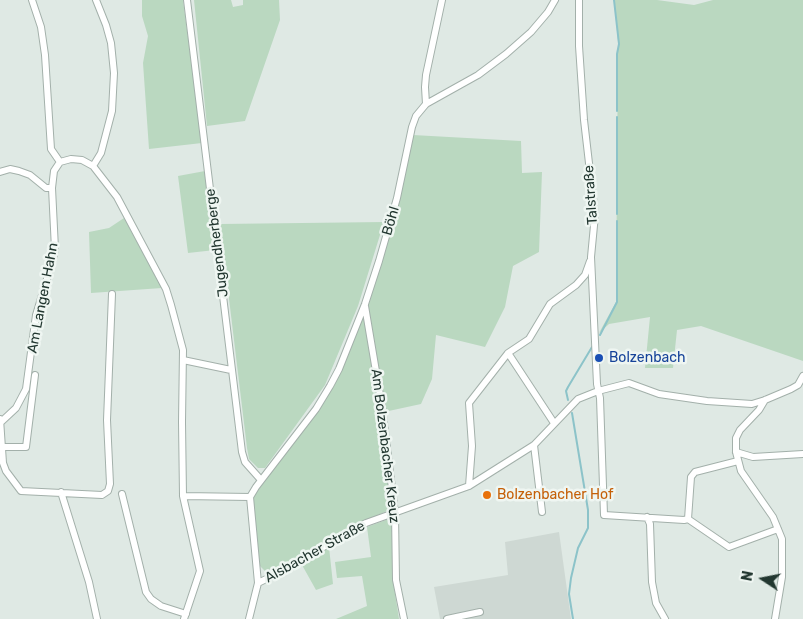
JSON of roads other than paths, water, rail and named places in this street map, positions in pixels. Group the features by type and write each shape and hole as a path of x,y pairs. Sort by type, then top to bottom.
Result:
{"street":[{"path":"32,0 41,27 45,55 51,150 60,162 82,160 93,166 117,197 166,289 183,350 183,496 200,571 185,616 160,606 146,592 122,494"},
{"path":"93,166 101,153 110,120 114,73 111,43 96,0"},
{"name":"Jugendherberge","path":"187,0 242,452 244,462 261,480"},
{"path":"426,104 424,87 442,0"},
{"name":"Böhl","path":"250,497 300,431 330,386 365,304 397,198 416,116 426,104 478,75 506,54 531,32 548,12 555,0"},
{"name":"Talstraße","path":"579,0 579,46 595,215 591,258 604,514 647,517"},
{"name":"Am Langen Hahn","path":"1,420 16,408 26,390 36,315 55,248 52,188 54,171 60,162"},
{"path":"0,172 10,169 30,174 46,188 52,188"},
{"path":"468,486 472,446 469,403 508,353 529,339 550,304 576,285 585,275 591,258"},
{"path":"1,420 3,463 6,471 21,491 102,495 108,491 110,484 107,420 112,294"},
{"name":"Am Bolzenbacher Kreuz","path":"365,304 382,407 395,513 396,580 404,619"},
{"path":"508,353 554,423"},
{"path":"183,360 231,370"},
{"path":"1,447 26,447 35,375"},
{"name":"Alsbacher Straße","path":"258,583 299,563 331,542 366,523 468,486 534,445 578,399 598,391 629,383 659,394 707,401 752,404 790,389 798,384 803,376"},
{"path":"765,400 759,410 740,430 736,438 736,452 741,471 773,517 782,539 782,577 775,619"},
{"path":"534,445 542,512"},
{"path":"736,452 753,457 803,454"},
{"path":"688,519 691,477 695,472 738,461"},
{"path":"61,492 89,582 98,619"},
{"path":"183,496 250,497 258,583 250,619"},
{"path":"664,619 656,603 652,582 650,524 647,517 688,519 729,547 778,530"},
{"path":"447,619 480,612"}],"waterway":[{"path":"614,0 619,44 617,54 617,111"},
{"path":"617,117 617,214"},
{"path":"600,335 617,302 617,221"},
{"path":"568,400 566,391 592,347"},
{"path":"572,413 588,510 588,528 578,548 571,578 569,594 573,619"}],"place":[{"name":"Bolzenbach","path":"599,358"},
{"name":"Bolzenbacher Hof","path":"487,495"}]}
